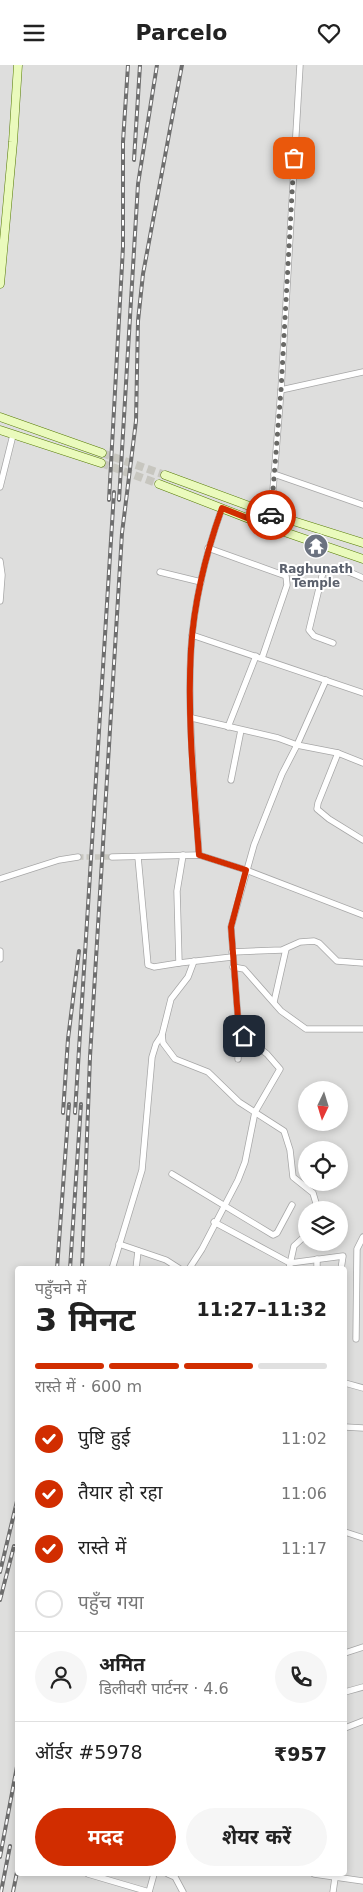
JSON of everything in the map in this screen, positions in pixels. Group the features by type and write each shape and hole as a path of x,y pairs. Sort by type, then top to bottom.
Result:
{"street":[{"path":"0,284 18,65"},
{"path":"270,527 281,390 300,65"},
{"path":"281,390 363,372"},
{"path":"0,417 102,453"},
{"path":"0,430 101,463"},
{"path":"0,487 12,435"},
{"path":"274,474 363,505"},
{"path":"165,475 271,514 363,543"},
{"path":"159,485 270,527 362,556"},
{"path":"199,855 192,718 192,635 208,548 222,508"},
{"path":"208,548 286,576 287,585 259,657 228,727"},
{"path":"0,561 2,575 0,601"},
{"path":"333,643 314,636 309,630 322,572 327,569 336,568 363,578"},
{"path":"160,572 201,583"},
{"path":"192,635 363,693"},
{"path":"238,1059 239,1032 231,927 246,870 269,804 326,680"},
{"path":"192,718 297,745 338,753 363,763"},
{"path":"231,780 241,730"},
{"path":"338,753 318,803 318,809 329,819 363,840"},
{"path":"179,963 177,891 183,855"},
{"path":"112,857 199,855 246,870 363,915"},
{"path":"0,879 59,860 78,857"},
{"path":"138,857 148,965 154,967 232,954 286,949 300,943 314,941 319,943 337,961 363,963"},
{"path":"274,1002 286,949"},
{"path":"0,951 0,959"},
{"path":"113,1266 142,1171 152,1057 156,1044 162,1035 171,999 188,977 194,961"},
{"path":"233,967 244,969 281,1011 306,1029 363,1029"},
{"path":"191,1266 200,1254 214,1222 242,1170 255,1113 280,1069 267,1054 239,1032"},
{"path":"162,1035 163,1043 175,1059 208,1072 239,1102 286,1133 293,1177 313,1193 315,1201"},
{"path":"172,1174 274,1235 292,1205"},
{"path":"214,1222 289,1266 343,1255 341,1266"},
{"path":"356,1339 357,1249 363,1237"},
{"path":"289,1266 294,1246 298,1242"},
{"path":"119,1243 166,1260 175,1266"},
{"path":"136,1266 138,1251"},
{"path":"317,1259 317,1266"},
{"path":"347,1384 363,1388"},
{"path":"347,1427 363,1429"},
{"path":"347,1533 363,1538"},
{"path":"347,1652 363,1647"},
{"path":"347,1691 363,1687"},
{"path":"347,1727 363,1721"},
{"path":"95,1876 149,1892 153,1876"},
{"path":"173,1876 183,1892"},
{"path":"324,1876 363,1881"},
{"path":"333,1892 335,1878"}],"shaded area":[{"path":"0,65 363,65 363,1892 0,1892"}],"tunnel":[{"path":"102,453 165,475"},
{"path":"101,463 159,484"},
{"path":"78,857 112,857"}],"railway":[{"path":"109,500 123,247 123,142 128,65"},
{"path":"134,160 140,65"},
{"path":"119,500 138,184 157,65"},
{"path":"82,1266 90,1057 122,533 136,421 138,321 143,274 182,65"},
{"path":"75,1113 114,492"},
{"path":"63,1113 68,1039 79,951"},
{"path":"57,1266 69,1104"},
{"path":"70,1266 81,1104"},
{"path":"0,1572 15,1510"},
{"path":"0,1600 14,1546"},
{"path":"0,1857 15,1777"},
{"path":"1,1892 10,1846"},
{"path":"13,1892 16,1876"}],"way so far":[{"path":"271,515 281,390 294,158"}],"place":[{"name":"Raghunath Temple","path":"316,546"}],"route":[{"path":"244,1036 239,1032 231,927 246,870 199,855 192,741 191,650 195,613 208,548 222,508 270,527 271,515"}]}
